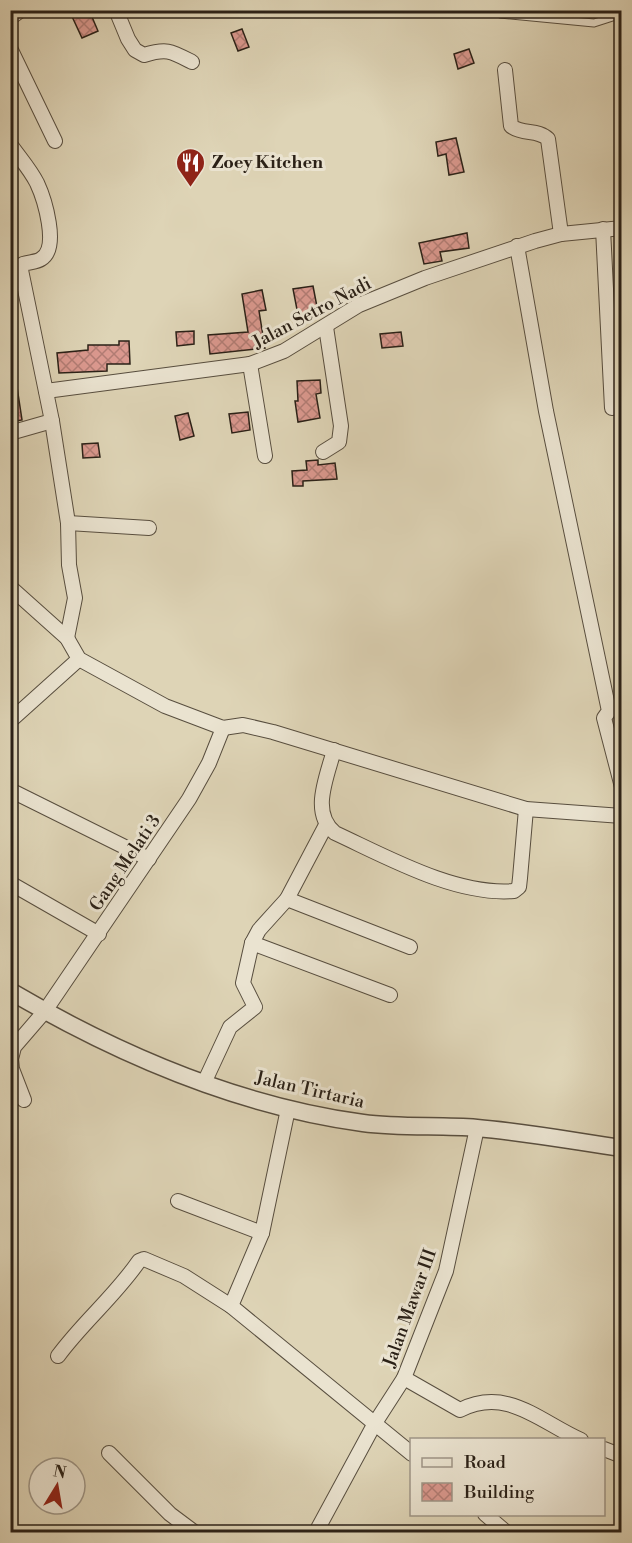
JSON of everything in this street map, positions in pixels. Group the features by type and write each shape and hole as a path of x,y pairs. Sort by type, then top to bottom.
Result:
{"street":[{"path":"10,18 21,10"},
{"path":"116,10 135,51 144,55 164,49 192,62"},
{"path":"10,48 55,141"},
{"path":"505,70 511,126 519,132 542,133 548,139 561,234"},
{"path":"10,144 37,184 49,217 50,243 47,254 41,259 23,264 21,270 52,421 68,523 69,565 75,598 68,638"},
{"name":"Jalan Setro Nadi","path":"46,391 250,364 284,351 359,305 517,246 561,234 621,228"},
{"path":"603,229 612,408"},
{"path":"517,246 546,411 615,708 604,718 621,787"},
{"path":"322,452 332,449 339,442 341,426 326,327"},
{"path":"250,364 265,456"},
{"path":"10,433 52,421"},
{"path":"68,523 149,528"},
{"path":"10,587 68,638 79,659 165,706 223,728 243,725 526,808 621,816"},
{"path":"10,721 79,659"},
{"name":"Gang Melati 3","path":"24,1100 12,1069 11,1059 14,1047 45,1011 189,799 209,764 223,728"},
{"path":"334,750 322,801 322,816 326,825 335,833 437,878 486,891 514,891 519,887 526,808"},
{"path":"10,790 149,859"},
{"path":"204,1083 230,1027 255,1007 243,983 252,943 259,930 286,899 326,825"},
{"path":"10,883 99,934"},
{"path":"286,899 410,947"},
{"path":"252,943 390,995"},
{"name":"Jalan Tirtaria","path":"10,991 45,1011 171,1073 288,1109 364,1124 477,1128 621,1148"},
{"path":"231,1306 262,1233 288,1109"},
{"name":"Jalan Mawar III","path":"316,1533 375,1423 404,1378 446,1270 477,1128"},
{"path":"178,1200 262,1233"},
{"path":"58,1356 72,1337 119,1290 139,1261 144,1259 184,1276 231,1306 410,1453"},
{"path":"404,1378 460,1410 473,1403 520,1406 577,1438"},
{"path":"605,1450 621,1456"},
{"path":"109,1453 170,1514 194,1533"},
{"path":"485,1516 506,1533"}],"lane":[{"path":"500,14 594,22 621,14"}],"building":[{"path":"69,10 89,10 98,31 82,38"},
{"path":"242,29 249,47 238,51 231,33"},
{"path":"469,49 474,63 458,69 454,54"},
{"path":"456,138 464,172 449,175 446,154 438,156 436,142"},
{"path":"467,233 469,248 440,252 442,261 424,264 419,243"},
{"path":"313,286 319,317 299,320 293,289"},
{"path":"262,290 266,310 259,311 265,348 210,354 208,335 248,332 242,294"},
{"path":"194,331 194,344 177,346 176,332"},
{"path":"401,332 403,346 382,348 380,334"},
{"path":"119,341 129,341 130,364 107,364 107,371 59,373 57,353 88,350 88,345 119,345"},
{"path":"320,380 321,393 316,394 320,418 298,422 295,401 298,401 297,381"},
{"path":"17,387 22,420 10,422 10,388"},
{"path":"248,412 250,430 232,433 229,414"},
{"path":"188,413 194,436 180,440 175,416"},
{"path":"98,443 100,457 83,458 82,444"},
{"path":"318,460 318,465 335,463 337,479 303,481 303,486 293,486 292,471 307,470 306,461"}],"place":[{"name":"Zoey Kitchen","path":"191,188"}]}
